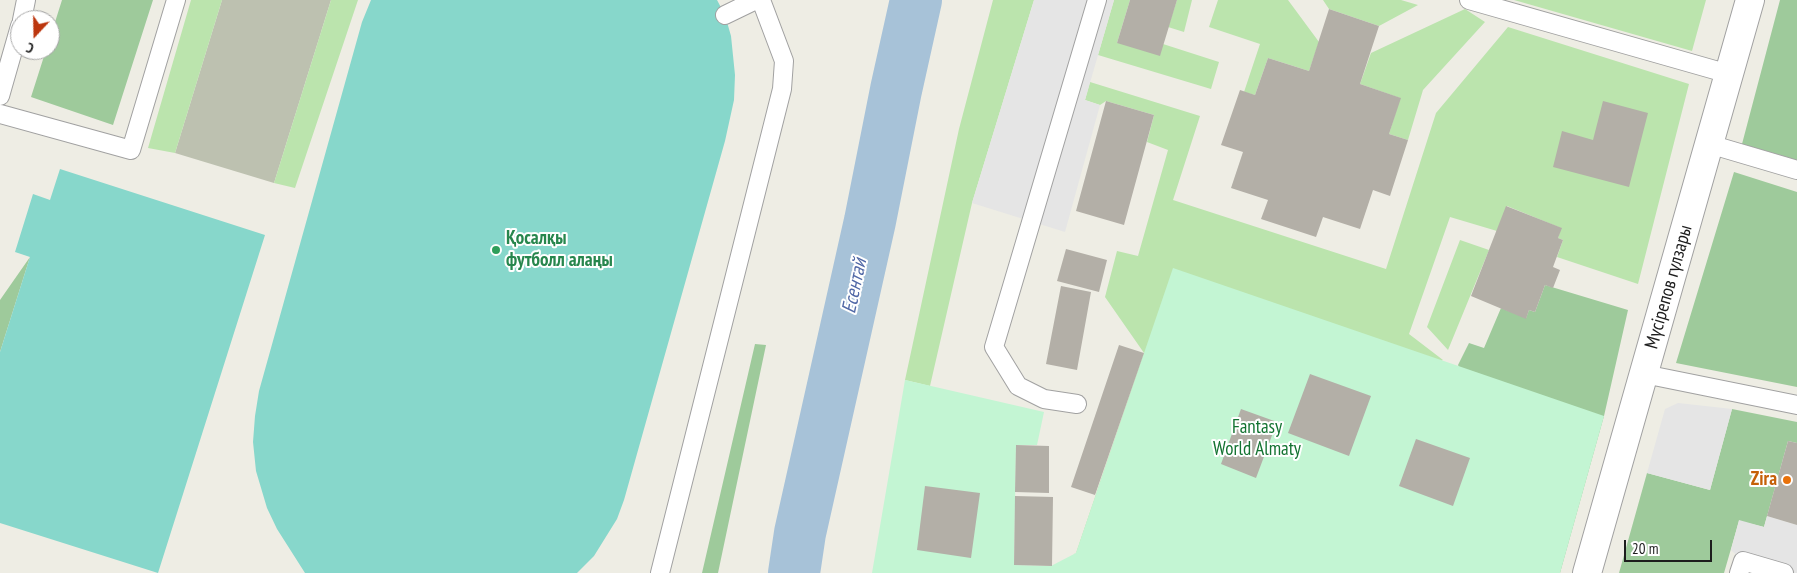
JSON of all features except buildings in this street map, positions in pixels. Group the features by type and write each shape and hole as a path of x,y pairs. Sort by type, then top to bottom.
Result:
{"street":[{"name":"Мүсірепов гүлзары","path":"1587,573 1750,0"}],"lane":[{"path":"0,114 131,150 176,0"},
{"path":"725,15 756,0"},
{"path":"660,573 782,89 784,61 761,0"},
{"path":"1077,404 1044,398 1018,386 994,347 1097,0"},
{"path":"1469,0 1729,74"},
{"path":"0,96 10,60"},
{"path":"1709,144 1797,170"},
{"path":"1644,374 1797,405"},
{"path":"1739,573 1742,561 1784,573"}],"shaded area":[{"path":"222,0 331,0 274,183 175,153"},
{"name":"Қосалқы футболл алаңы","path":"371,0 717,0 725,15 731,36 735,75 734,100 725,141 624,500 617,519 594,556 577,573 305,573 277,529 267,508 256,471 253,442 259,391 362,22"},
{"path":"1034,0 1114,0 1085,100 1100,105 1065,232 972,203"},
{"path":"60,169 265,235 158,573 0,523 0,352 30,257 15,252 33,194 50,200"},
{"path":"1678,403 1732,409 1710,490 1647,473 1665,409"},
{"path":"1767,516 1797,525 1797,573 1784,573 1743,561 1731,550 1739,520 1764,527"}],"green space":[{"path":"62,0 153,0 113,125 31,97 43,60 60,60 59,10"},
{"path":"191,0 222,0 175,153 148,148"},
{"path":"331,0 358,0 295,188 274,183"},
{"path":"993,0 1034,0 972,203 930,386 905,380 959,129"},
{"path":"1114,0 1130,0 1117,43 1163,44 1219,62 1211,89 1098,55"},
{"path":"1177,0 1192,0 1184,32 1168,27"},
{"path":"1218,0 1288,0 1319,42 1309,71 1268,58 1255,95 1244,92 1260,44 1209,27"},
{"path":"1323,0 1401,0 1418,5 1379,26 1329,9"},
{"path":"1514,0 1706,0 1692,51"},
{"path":"1780,0 1797,0 1797,160 1742,144"},
{"path":"1465,9 1485,22 1423,90 1408,140 1389,134 1400,98 1360,84 1371,53"},
{"path":"1508,27 1689,84 1638,284 1557,257 1563,240 1558,238 1561,228 1507,206 1497,231 1450,217 1409,334 1443,360 1132,521 1076,553 1144,353 1105,297 1117,251 1138,256 1168,150 1147,142 1154,115 1106,101 1100,105 1085,100 1090,82 1200,116 1173,200 1386,269 1436,113"},
{"path":"1734,172 1797,192 1797,387 1676,363"},
{"path":"1460,240 1489,250 1448,350 1427,327"},
{"path":"30,257 0,352 0,300"},
{"name":"Fantasy World Almaty","path":"1173,268 1604,416 1560,573 872,573 905,380 1044,412 1037,445 1016,445 1014,565 1051,566 1076,553"},
{"path":"1545,285 1628,310 1604,416 1560,573 1458,365 1469,343 1484,348 1501,308 1526,318 1529,310 1535,312"},
{"path":"755,344 766,345 718,573 702,573"},
{"path":"1732,409 1797,422 1797,443 1788,441 1764,527 1739,521 1724,573 1619,573 1647,473 1710,490"}],"waterway":[{"name":"Есентай","path":"794,573 800,533 870,221 916,0"}],"place":[{"name":"Қосалқы футболл алаңы","path":"496,250"},
{"name":"Zira","path":"1787,480"}]}
